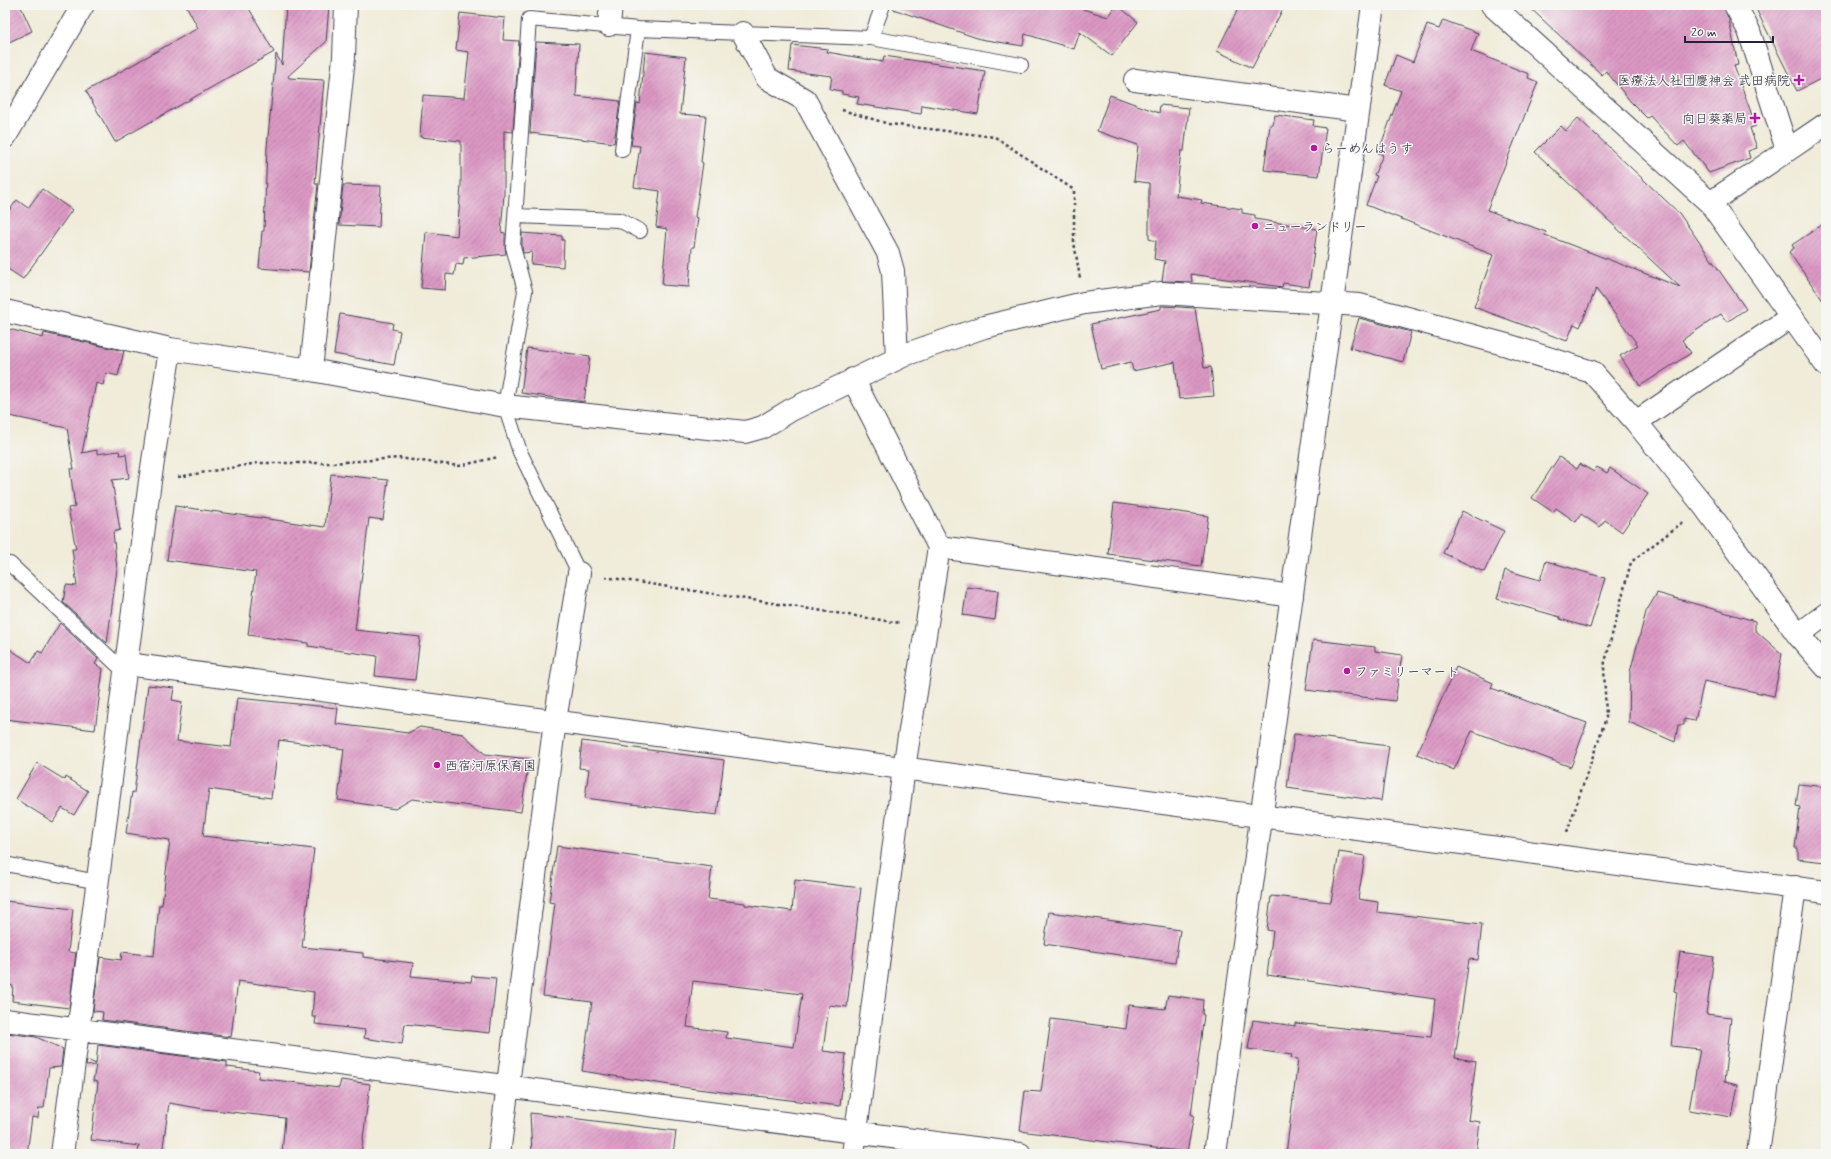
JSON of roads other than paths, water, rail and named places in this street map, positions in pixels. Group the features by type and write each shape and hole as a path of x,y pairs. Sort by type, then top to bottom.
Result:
{"street":[{"path":"5,137 83,5"},
{"path":"311,370 344,57 346,5"},
{"path":"1215,1154 1373,5"},
{"path":"1492,5 1710,203 1826,365"},
{"path":"1735,5 1749,31 1787,150"},
{"path":"743,33 767,78 805,100 888,253 893,271 897,359"},
{"path":"1135,80 1358,110"},
{"path":"1710,203 1826,124"},
{"path":"5,311 170,349 311,370 505,406 745,432 763,427 791,410 897,359 984,327 1084,303 1162,293 1360,305 1507,345 1592,372 1636,422 1704,506 1798,635 1826,667"},
{"path":"1636,422 1791,317"},
{"path":"62,1154 80,1030 150,481 170,349"},
{"path":"853,379 939,548 904,768 853,1154"},
{"path":"939,548 1292,596"},
{"path":"499,1154 555,721 579,573"},
{"path":"1798,635 1826,614"},
{"path":"127,668 555,721 1826,892"},
{"path":"1758,1154 1795,887"},
{"path":"5,1020 1020,1154"}],"lane":[{"path":"871,38 883,5"},
{"path":"579,573 520,452 505,406 525,291 514,247 529,19 610,15 638,28 871,38 1021,65"},
{"path":"622,150 638,28"},
{"path":"516,216 619,220 640,231"},
{"path":"5,565 10,564 72,623 127,668"},
{"path":"5,864 98,882"}],"place":[{"name":"医療法人社団慶神会 武田病院","path":"1799,80"},
{"name":"向日葵薬局","path":"1755,118"},
{"name":"らーめんはうす","path":"1314,148"},
{"name":"ニューランドリー","path":"1255,226"},
{"name":"ファミリーマート","path":"1347,671"},
{"name":"西宿河原保育園","path":"437,765"}]}
